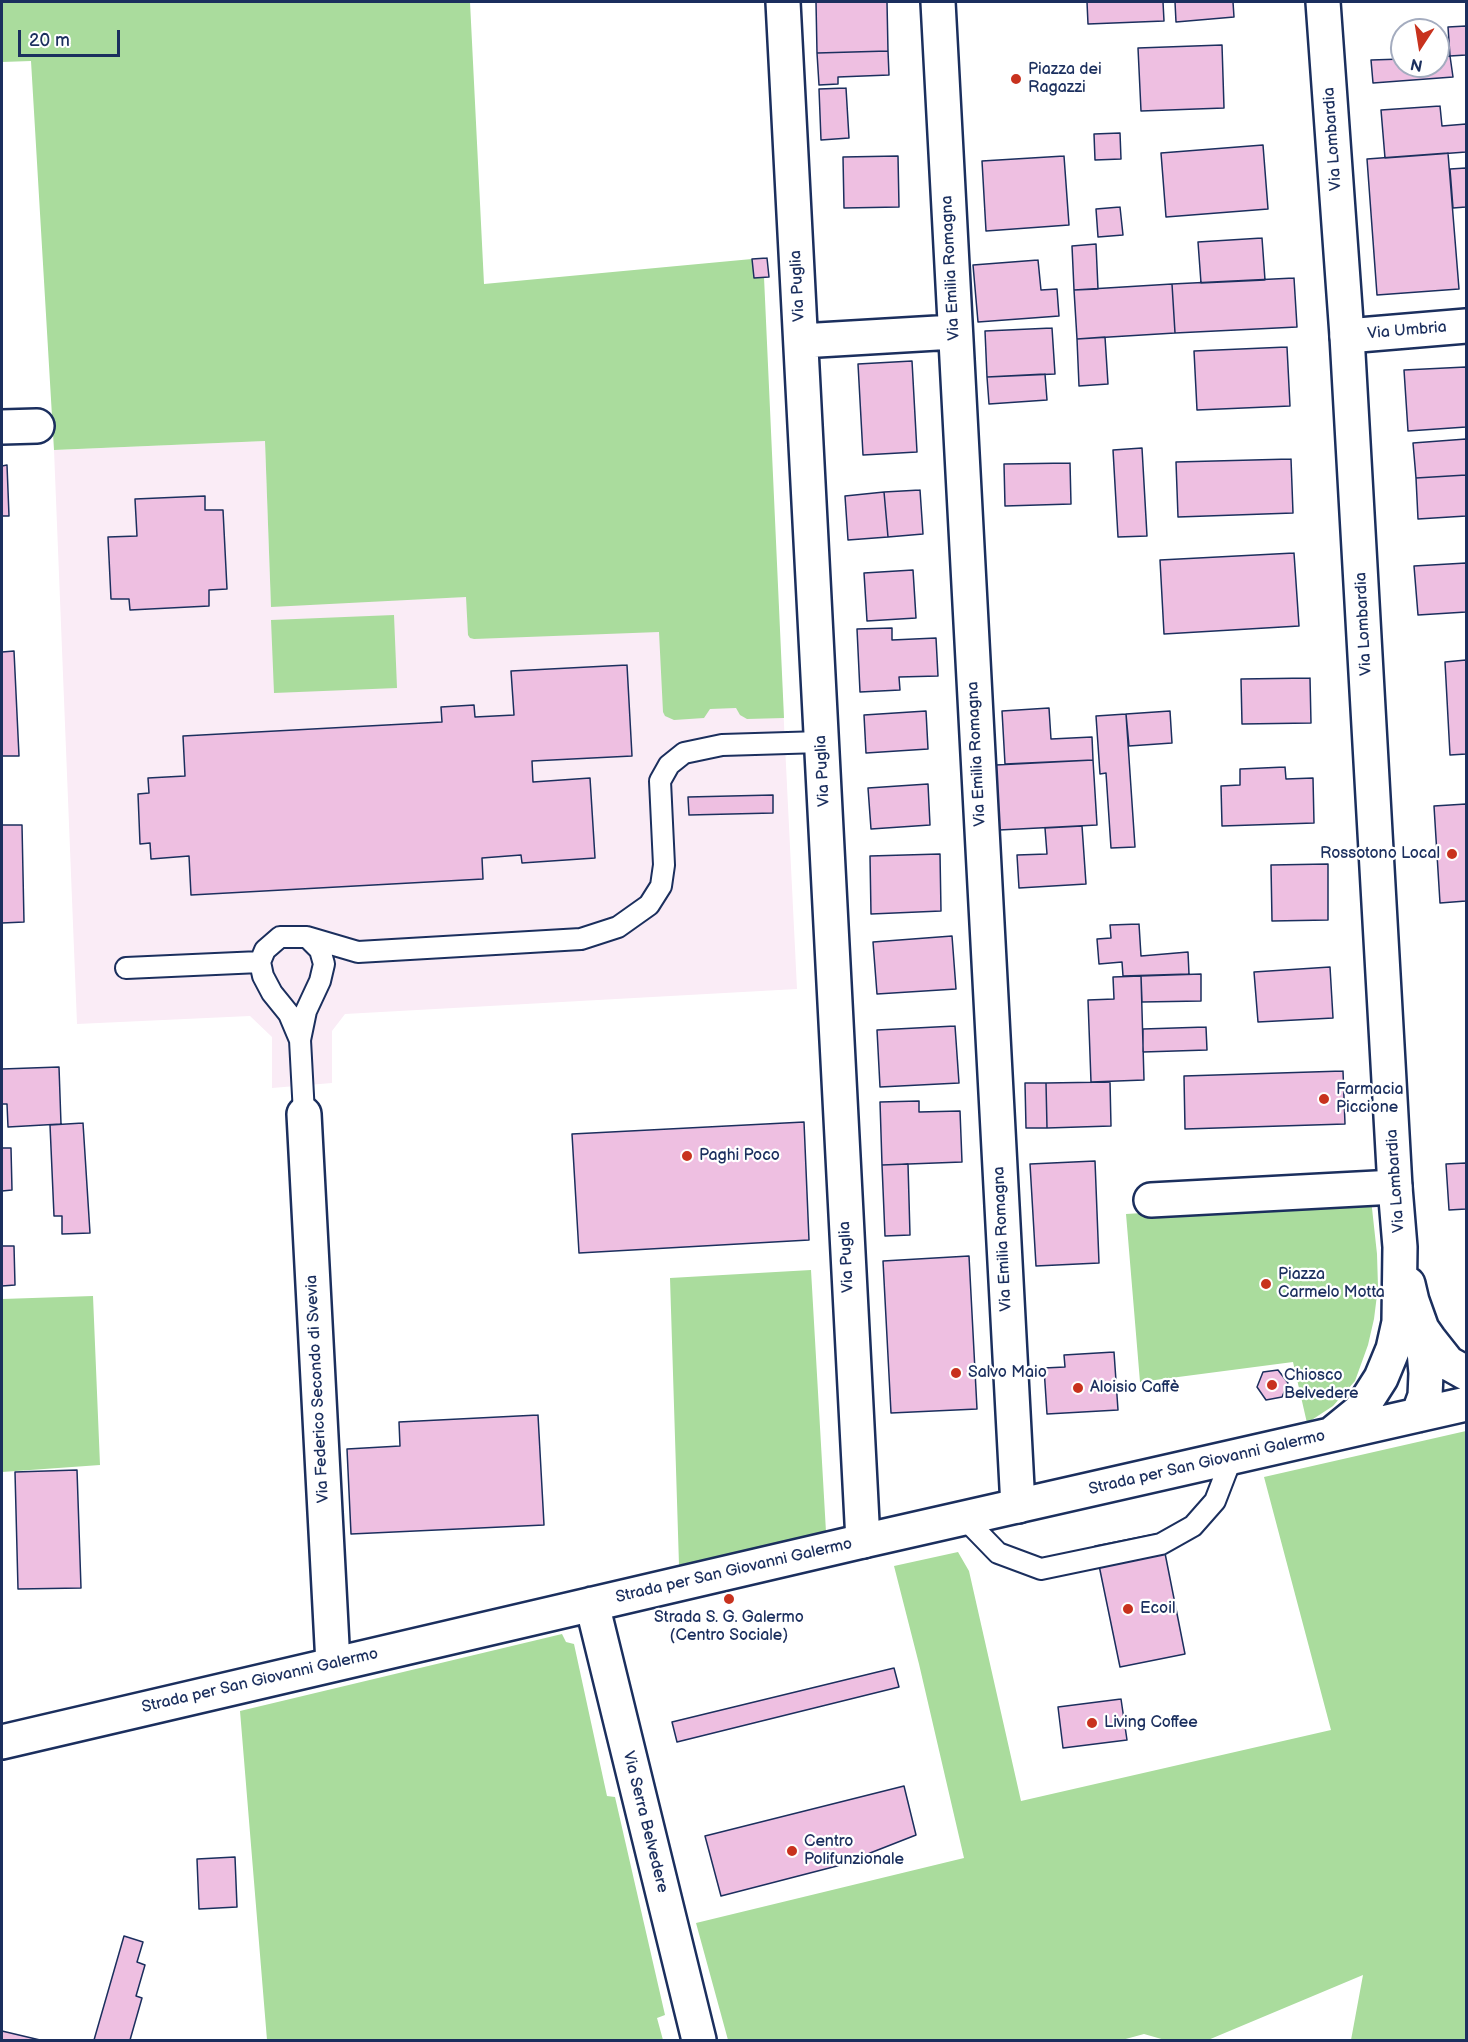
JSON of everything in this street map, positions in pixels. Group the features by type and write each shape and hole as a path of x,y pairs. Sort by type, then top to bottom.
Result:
{"street":[{"name":"Via Puglia","path":"783,2 863,1541"},
{"name":"Via Emilia Romagna","path":"938,2 1017,1506"},
{"name":"Via Lombardia","path":"1323,2 1347,336 1400,1247"},
{"name":"Via Umbria","path":"1347,336 1467,326"},
{"path":"801,340 954,332"},
{"path":"2,427 37,426"},
{"name":"Via Federico Secondo di Svevia","path":"304,1114 333,1664"},
{"path":"1151,1200 1395,1187"},
{"path":"1400,1247 1412,1301 1422,1329 1426,1373 1425,1396 1418,1415"},
{"path":"1330,1435 1360,1411 1381,1378 1393,1349 1399,1322 1400,1247"},
{"path":"1422,1329 1448,1363 1467,1373"},
{"path":"1393,1349 1396,1374 1402,1392 1418,1415"},
{"name":"Strada per San Giovanni Galermo","path":"2,1742 863,1541 1467,1404"},
{"name":"Via Serra Belvedere","path":"592,1604 699,2040"}],"lane":[{"path":"300,1040 289,1014 272,993 263,976 260,962 265,950 280,938 306,937 358,952 581,939 618,927 649,905 661,886 664,865 660,781 669,765 684,753 722,745 821,742"},
{"path":"304,1114 300,1040 306,1011 320,981 324,964 320,950 306,937"},
{"path":"320,981 339,962 358,952"},
{"path":"126,968 260,962"},
{"path":"964,1518 998,1553 1041,1569 1161,1544 1193,1526 1215,1501 1232,1457"}],"shaded area":[{"path":"265,441 271,606 777,582 797,989 345,1014 332,1031 332,1083 272,1088 272,1037 250,1016 77,1024 54,450"}],"green space":[{"path":"2,2 470,2 484,284 752,259 764,277 784,718 747,719 740,715 736,708 710,709 704,718 674,720 665,716 659,632 474,639 468,635 466,597 271,607 265,441 54,450 31,61 2,62"},
{"path":"394,615 397,688 274,693 271,620"},
{"path":"1371,1199 1378,1287 1374,1319 1368,1345 1355,1381 1333,1406 1307,1423 1293,1362 1140,1382 1126,1214"},
{"path":"811,1270 826,1532 679,1565 670,1278"},
{"path":"93,1296 100,1465 2,1472 2,1299"},
{"path":"1466,1431 1466,2040 1351,2040 1363,1975 1208,2040 1165,2040 1144,2034 1122,2040 728,2040 696,1923 964,1858 894,1566 958,1552 969,1571 1021,1801 1331,1730 1264,1477"},
{"path":"562,1634 566,1642 574,1644 607,1796 615,1797 665,2015 657,2018 663,2040 267,2040 240,1711"}],"building":[{"path":"816,2 887,2 888,51 817,53"},
{"path":"1087,2 1163,2 1164,21 1088,24"},
{"path":"1175,2 1233,2 1234,17 1176,22"},
{"path":"1466,26 1466,55 1450,56 1450,27"},
{"path":"1222,45 1224,108 1141,111 1138,48"},
{"path":"888,51 889,75 838,77 838,84 819,85 817,53"},
{"path":"1450,56 1453,77 1450,77"},
{"path":"1390,59 1390,78 1440,78 1373,83 1371,60"},
{"path":"846,88 849,138 821,140 819,89"},
{"path":"1440,106 1442,126 1466,124 1466,152 1385,158 1381,110"},
{"path":"1120,133 1121,159 1095,160 1094,134"},
{"path":"1263,145 1268,209 1166,217 1161,153"},
{"path":"1448,153 1459,289 1377,295 1367,159"},
{"path":"898,156 899,207 844,208 843,157"},
{"path":"1064,156 1069,225 986,231 982,161"},
{"path":"1466,168 1466,207 1453,208 1450,169"},
{"path":"1120,207 1123,235 1098,237 1096,209"},
{"path":"1262,238 1265,280 1201,283 1198,242"},
{"path":"1096,244 1098,289 1074,290 1072,246"},
{"path":"767,258 769,277 754,278 752,259"},
{"path":"1038,260 1041,290 1057,289 1059,316 978,322 973,265"},
{"path":"1294,278 1297,327 1175,333 1172,284"},
{"path":"1172,284 1175,333 1077,339 1074,290"},
{"path":"1052,328 1055,374 987,377 985,331"},
{"path":"1105,337 1108,384 1079,386 1077,339"},
{"path":"1287,347 1290,406 1197,410 1194,351"},
{"path":"912,361 917,452 863,455 858,364"},
{"path":"1466,367 1466,427 1408,431 1404,370"},
{"path":"1045,374 1047,400 989,404 987,377"},
{"path":"1466,439 1466,475 1416,478 1413,443"},
{"path":"1142,448 1147,536 1118,537 1113,450"},
{"path":"1291,459 1293,513 1178,517 1176,462"},
{"path":"1070,463 1071,504 1005,506 1004,464"},
{"path":"7,465 9,516 2,516 2,466"},
{"path":"1466,475 1466,516 1418,519 1416,478"},
{"path":"920,490 923,534 888,537 884,492"},
{"path":"884,492 888,537 848,540 845,496"},
{"path":"205,496 205,510 223,510 227,589 209,590 209,606 130,610 129,599 111,599 108,537 137,536 135,499"},
{"path":"1294,553 1299,626 1164,634 1160,560"},
{"path":"1466,563 1466,612 1418,615 1414,566"},
{"path":"913,570 916,618 867,621 864,573"},
{"path":"892,628 892,640 936,638 938,676 899,677 900,690 860,692 857,629"},
{"path":"14,651 19,756 2,756 2,652"},
{"path":"1466,660 1466,754 1450,755 1445,662"},
{"path":"627,665 632,756 532,761 533,782 590,778 595,858 522,863 521,855 482,858 483,879 191,895 189,856 151,859 150,843 140,844 138,794 149,793 148,778 185,776 183,736 442,722 441,707 474,705 475,717 514,715 511,671"},
{"path":"1310,678 1311,723 1242,724 1241,679"},
{"path":"1049,708 1051,739 1092,737 1093,760 1005,764 1002,711"},
{"path":"926,711 928,749 866,753 864,715"},
{"path":"1170,711 1172,743 1129,746 1126,714"},
{"path":"1126,714 1135,847 1111,848 1106,773 1100,774 1096,716"},
{"path":"1093,760 1097,825 999,830 996,765"},
{"path":"1285,767 1286,779 1313,778 1314,823 1222,826 1221,786 1240,785 1240,769"},
{"path":"928,784 930,825 871,829 868,788"},
{"path":"773,795 773,813 689,815 688,797"},
{"name":"Rossotono Local","path":"1466,804 1466,901 1440,903 1434,806"},
{"path":"2,825 22,825 24,922 2,923"},
{"path":"1082,826 1086,884 1019,888 1017,855 1047,854 1045,828"},
{"path":"940,854 941,911 871,914 870,856"},
{"path":"1328,864 1328,920 1272,921 1271,865"},
{"path":"1139,924 1141,956 1188,952 1189,974 1123,976 1122,962 1099,964 1097,939 1111,938 1110,925"},
{"path":"952,936 956,989 877,994 873,942"},
{"path":"1330,967 1333,1018 1258,1022 1254,972"},
{"path":"1201,974 1201,1001 1142,1002 1141,976"},
{"path":"1141,976 1144,1080 1091,1082 1088,1000 1114,999 1113,977"},
{"path":"955,1026 959,1083 880,1087 877,1030"},
{"path":"1206,1027 1207,1050 1143,1052 1143,1029"},
{"path":"59,1067 61,1124 8,1127 7,1104 2,1104 2,1069"},
{"path":"1343,1071 1345,1124 1185,1129 1184,1076"},
{"path":"1110,1082 1111,1126 1047,1128 1046,1083"},
{"path":"1025,1083 1046,1083 1047,1128 1026,1128"},
{"path":"919,1101 919,1112 960,1111 962,1162 882,1165 880,1102"},
{"path":"804,1122 809,1240 579,1253 572,1134"},
{"path":"83,1123 90,1233 62,1234 62,1216 54,1216 50,1125"},
{"path":"2,1148 11,1148 12,1190 2,1191"},
{"path":"1095,1161 1099,1263 1036,1266 1030,1164"},
{"path":"1466,1163 1466,1209 1449,1210 1446,1164"},
{"path":"908,1164 910,1235 885,1236 882,1165"},
{"path":"2,1246 14,1246 15,1285 2,1286"},
{"path":"969,1256 977,1409 891,1413 883,1261"},
{"path":"1114,1352 1118,1410 1047,1414 1044,1368 1065,1367 1064,1355"},
{"name":"Chiosco Belvedere","path":"1278,1370 1288,1383 1282,1397 1266,1400 1257,1387 1263,1372"},
{"path":"538,1415 544,1525 351,1534 347,1449 400,1446 399,1422"},
{"path":"77,1470 81,1588 18,1589 15,1472"},
{"path":"1161,1533 1185,1654 1120,1667 1095,1546"},
{"path":"894,1668 899,1687 677,1742 672,1722"},
{"name":"Living Coffee","path":"1121,1699 1127,1740 1063,1748 1058,1707"},
{"name":"Centro Polifunzionale","path":"904,1786 916,1835 837,1866 721,1896 705,1836"},
{"path":"235,1857 237,1907 199,1909 197,1859"},
{"path":"124,1936 143,1942 137,1962 145,1965 136,1996 142,1998 130,2040 94,2040"},
{"path":"2,2031 40,2040 2,2040"}],"place":[{"name":"Piazza dei Ragazzi","path":"1016,79"},
{"name":"Rossotono Local","path":"1452,854"},
{"name":"Farmacia Piccione","path":"1324,1099"},
{"name":"Paghi Poco","path":"687,1156"},
{"name":"Piazza Carmelo Motta","path":"1266,1284"},
{"name":"Salvo Maio","path":"956,1373"},
{"name":"Chiosco Belvedere","path":"1272,1385"},
{"name":"Aloisio Caffè","path":"1078,1388"},
{"name":"Strada S. G. Galermo (Centro Sociale)","path":"729,1599"},
{"name":"Ecoil","path":"1128,1609"},
{"name":"Living Coffee","path":"1092,1723"},
{"name":"Centro Polifunzionale","path":"792,1851"}]}
